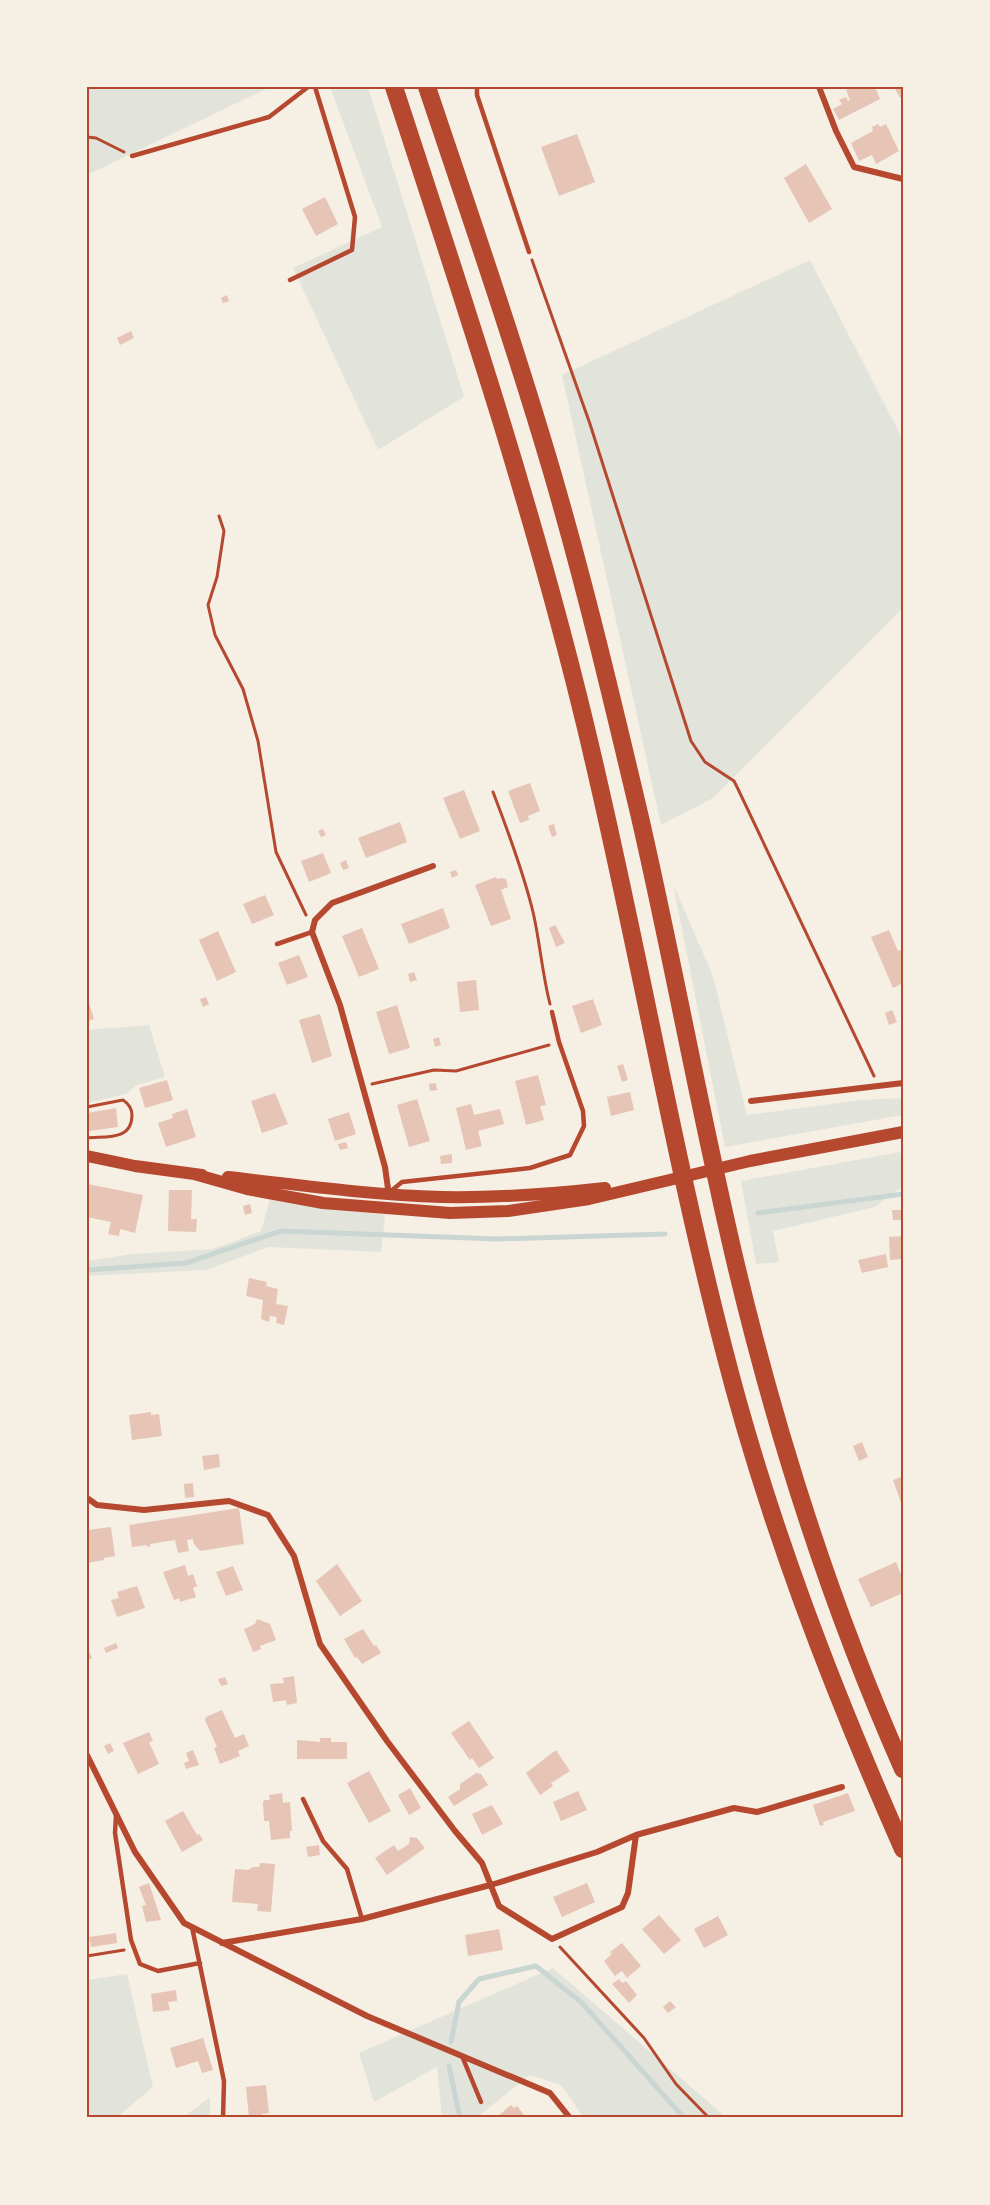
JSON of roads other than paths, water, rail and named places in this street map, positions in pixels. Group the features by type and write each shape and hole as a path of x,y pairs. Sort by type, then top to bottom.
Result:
{"highway":[{"path":"394,87 494,393 561,623 608,824 704,1272 747,1432 770,1511 813,1632 903,1850"},
{"path":"428,87 545,448 595,632 640,821 736,1267 778,1425 829,1584 903,1769"}],"main road":[{"path":"194,1174 289,1198 387,1209 450,1213 508,1211 589,1198 750,1161 903,1132"},
{"path":"87,1156 135,1166 194,1174 389,1193 481,1197 645,1184"}],"street":[{"path":"819,87 836,131 854,167 903,179"},
{"path":"387,1209 389,1193 386,1167 340,1005 312,932 315,920 332,903 433,866"},
{"path":"751,1101 903,1083"},
{"path":"87,1498 97,1505 144,1510 229,1501 268,1515 294,1556 320,1644 387,1741 455,1832 482,1863 499,1906 552,1939 622,1907 628,1893 636,1835"},
{"path":"87,1755 135,1852 184,1923 368,2016 550,2093 570,2118"},
{"path":"222,1943 362,1918 494,1884 597,1852 636,1835 734,1808 758,1812 842,1787"}],"lane":[{"path":"132,156 269,117 308,87"},
{"path":"290,280 352,250 355,217 315,87"},
{"path":"477,87 477,95 529,252"},
{"path":"277,944 312,932"},
{"path":"389,1193 402,1182 530,1168 570,1155 584,1126 583,1111 559,1042 552,1012"},
{"path":"303,1799 323,1841 347,1869 362,1918"},
{"path":"116,1813 115,1833 131,1940 140,1964 158,1971 200,1963"},
{"path":"192,1927 224,2081 223,2118"},
{"path":"462,2056 481,2102"}],"waterway":[{"path":"758,1213 903,1194"},
{"path":"87,1270 186,1263 281,1231 497,1239 665,1234"},
{"path":"451,2042 459,2002 479,1979 536,1966 582,2003 684,2118"},
{"path":"449,2066 460,2118"}]}
